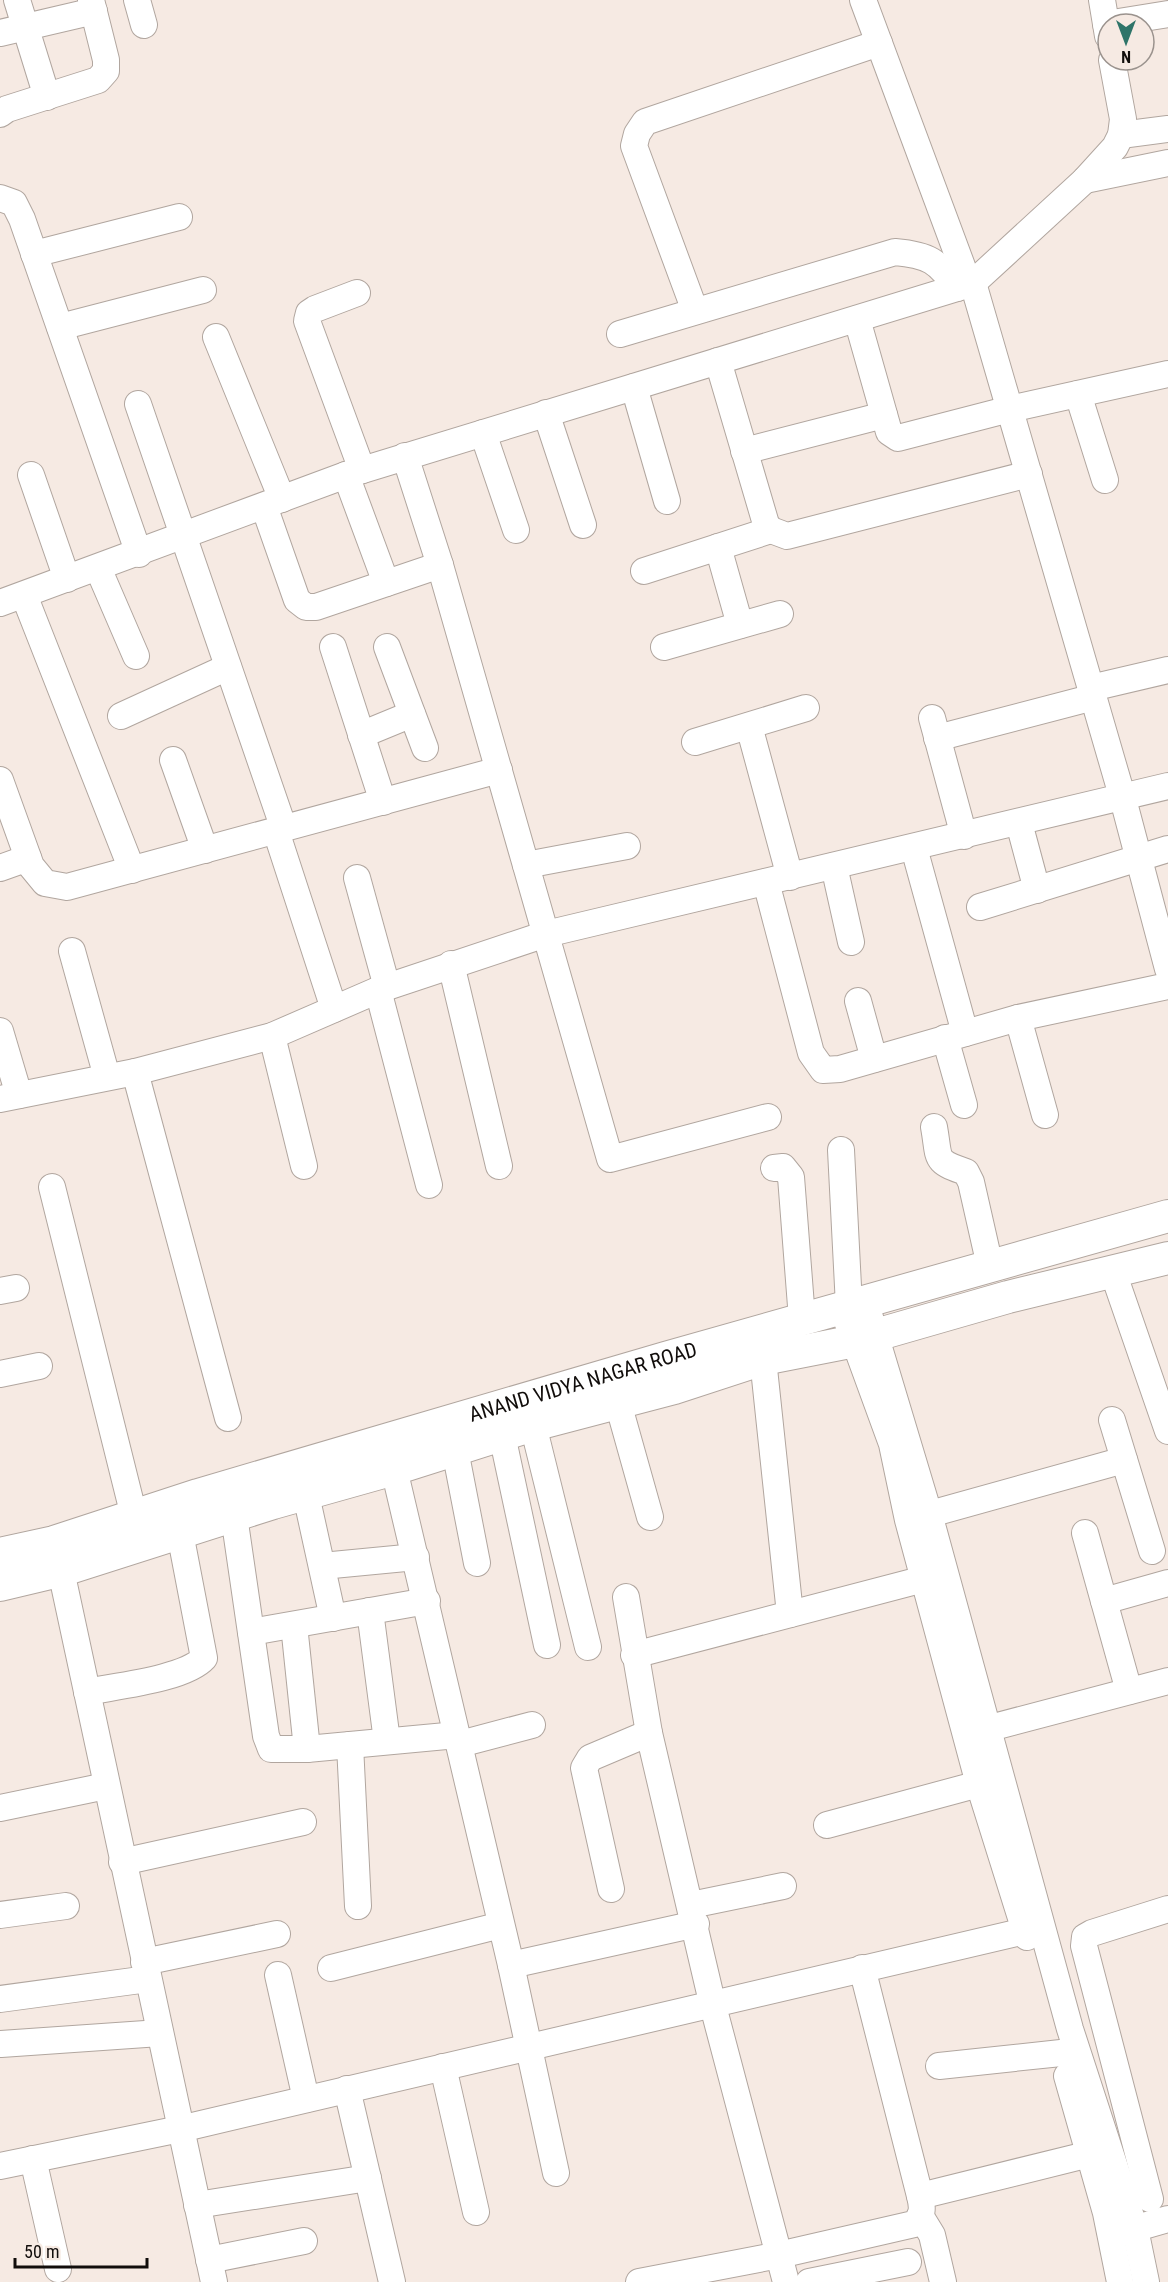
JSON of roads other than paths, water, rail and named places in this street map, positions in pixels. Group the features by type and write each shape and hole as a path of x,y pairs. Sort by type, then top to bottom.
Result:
{"main road":[{"name":"ANAND VIDYA NAGAR ROAD","path":"0,1586 134,1516 388,1439 852,1304 1168,1216"},
{"name":"ANAND VIDYA NAGAR ROAD","path":"0,1554 59,1556 180,1533 533,1425 618,1403 763,1359 865,1338 1008,1297 1168,1258"}],"street":[{"path":"17,0 47,97"},
{"path":"137,0 144,24"},
{"path":"863,0 1010,409 1123,798 1168,969"},
{"path":"0,33 92,5 106,60 106,71 98,80 7,109 0,114"},
{"path":"695,311 633,146 636,134 645,122 879,43"},
{"path":"132,870 12,599 139,554 354,472 966,286 1085,180 1115,147 1121,135 1123,119 1115,72"},
{"path":"1121,135 1168,129"},
{"path":"1085,180 1168,163"},
{"path":"0,198 14,203 34,254 139,554"},
{"path":"34,254 179,217"},
{"path":"620,334 895,252 931,259 966,286"},
{"path":"60,327 203,290"},
{"path":"357,293 315,309 309,314 307,321 386,583"},
{"path":"857,319 892,436 905,438 1010,409 1168,374"},
{"path":"216,337 273,502 297,600 306,607 316,607 440,565"},
{"path":"718,361 766,524 771,530 787,536 1029,474"},
{"path":"634,387 667,501"},
{"path":"1078,394 1105,480"},
{"path":"138,404 228,667 334,1009"},
{"path":"546,413 583,525"},
{"path":"744,451 884,415"},
{"path":"483,433 516,530"},
{"path":"405,456 440,565 610,1159 768,1118"},
{"path":"31,475 68,579"},
{"path":"644,571 771,530"},
{"path":"718,547 740,625"},
{"path":"98,568 136,656"},
{"path":"664,647 780,614"},
{"path":"333,647 383,802"},
{"path":"387,647 425,748"},
{"path":"121,716 228,667"},
{"path":"964,836 935,728 1092,693 1168,670"},
{"path":"695,742 806,708"},
{"path":"361,735 412,714"},
{"path":"749,726 811,1053 823,1070 874,1059 1018,1018 1168,986"},
{"path":"173,760 205,850"},
{"path":"0,780 28,858 45,883 68,887 499,770"},
{"path":"0,1031 9,1097 135,1072 272,1036 383,988 546,934 1168,786"},
{"path":"1019,823 1037,890"},
{"path":"526,865 627,846"},
{"path":"915,848 955,1035 964,1105"},
{"path":"980,907 1138,856 1168,849"},
{"path":"0,868 28,858"},
{"path":"834,866 851,942"},
{"path":"357,878 429,1185"},
{"path":"72,951 107,1077"},
{"path":"451,964 499,1166"},
{"path":"858,1001 874,1059"},
{"path":"1018,1018 1045,1115"},
{"path":"272,1036 304,1166"},
{"path":"135,1072 228,1418"},
{"path":"934,1127 940,1158 946,1166 966,1172 971,1182 990,1266"},
{"path":"841,1150 852,1304 865,1338 896,1398 919,1517 976,1732 1062,2038 1090,2154 1132,2213 1168,2219"},
{"path":"774,1168 783,1167 791,1177 802,1319"},
{"path":"52,1187 134,1516"},
{"path":"1113,1272 1168,1431"},
{"path":"763,1359 790,1614"},
{"path":"0,1374 39,1366"},
{"path":"618,1403 650,1517"},
{"path":"1112,1420 1152,1551"},
{"path":"533,1425 588,1647"},
{"path":"502,1435 547,1645"},
{"path":"388,1439 511,1965 556,2173"},
{"path":"455,1450 477,1563"},
{"path":"919,1517 1124,1460"},
{"path":"306,1495 333,1618"},
{"path":"234,1516 268,1743 272,1749 278,1751 387,1741 458,1739 532,1725"},
{"path":"919,1517 924,1579 976,1732 979,1785 1025,1931 1062,2038 1132,2213 1120,2282"},
{"path":"87,1692 182,1672 197,1666 204,1658 180,1533"},
{"path":"1085,1533 1129,1691"},
{"path":"59,1556 122,1862 211,2271 304,2241"},
{"path":"322,1566 416,1557"},
{"path":"634,1654 924,1579"},
{"path":"1104,1601 1168,1583"},
{"path":"626,1597 649,1733 713,2006 786,2282"},
{"path":"251,1632 427,1601"},
{"path":"370,1611 387,1741"},
{"path":"294,1624 308,1749"},
{"path":"976,1732 1168,1681"},
{"path":"611,1888 584,1768 590,1758 649,1733"},
{"path":"350,1745 358,1906"},
{"path":"827,1825 979,1785"},
{"path":"0,1808 106,1786"},
{"path":"122,1862 303,1822"},
{"path":"511,1965 693,1915 783,1886"},
{"path":"0,1915 66,1906"},
{"path":"1146,2282 1132,2213 1103,2019 1084,1946 1085,1937 1092,1933 1168,1909"},
{"path":"331,1968 501,1925"},
{"path":"0,2166 180,2129 529,2046 713,2006 862,1968 1025,1931"},
{"path":"0,1998 146,1970 277,1934"},
{"path":"862,1968 921,2206 932,2235 943,2282"},
{"path":"278,1975 306,2099"},
{"path":"939,2066 1062,2038 1103,2019"},
{"path":"1,2044 159,2033"},
{"path":"443,2067 476,2212"},
{"path":"347,2089 392,2282"},
{"path":"921,2206 1090,2154"},
{"path":"33,2159 58,2269"},
{"path":"197,2205 368,2178"},
{"path":"639,2282 779,2255 914,2224 921,2206"},
{"path":"809,2282 908,2262"}]}
